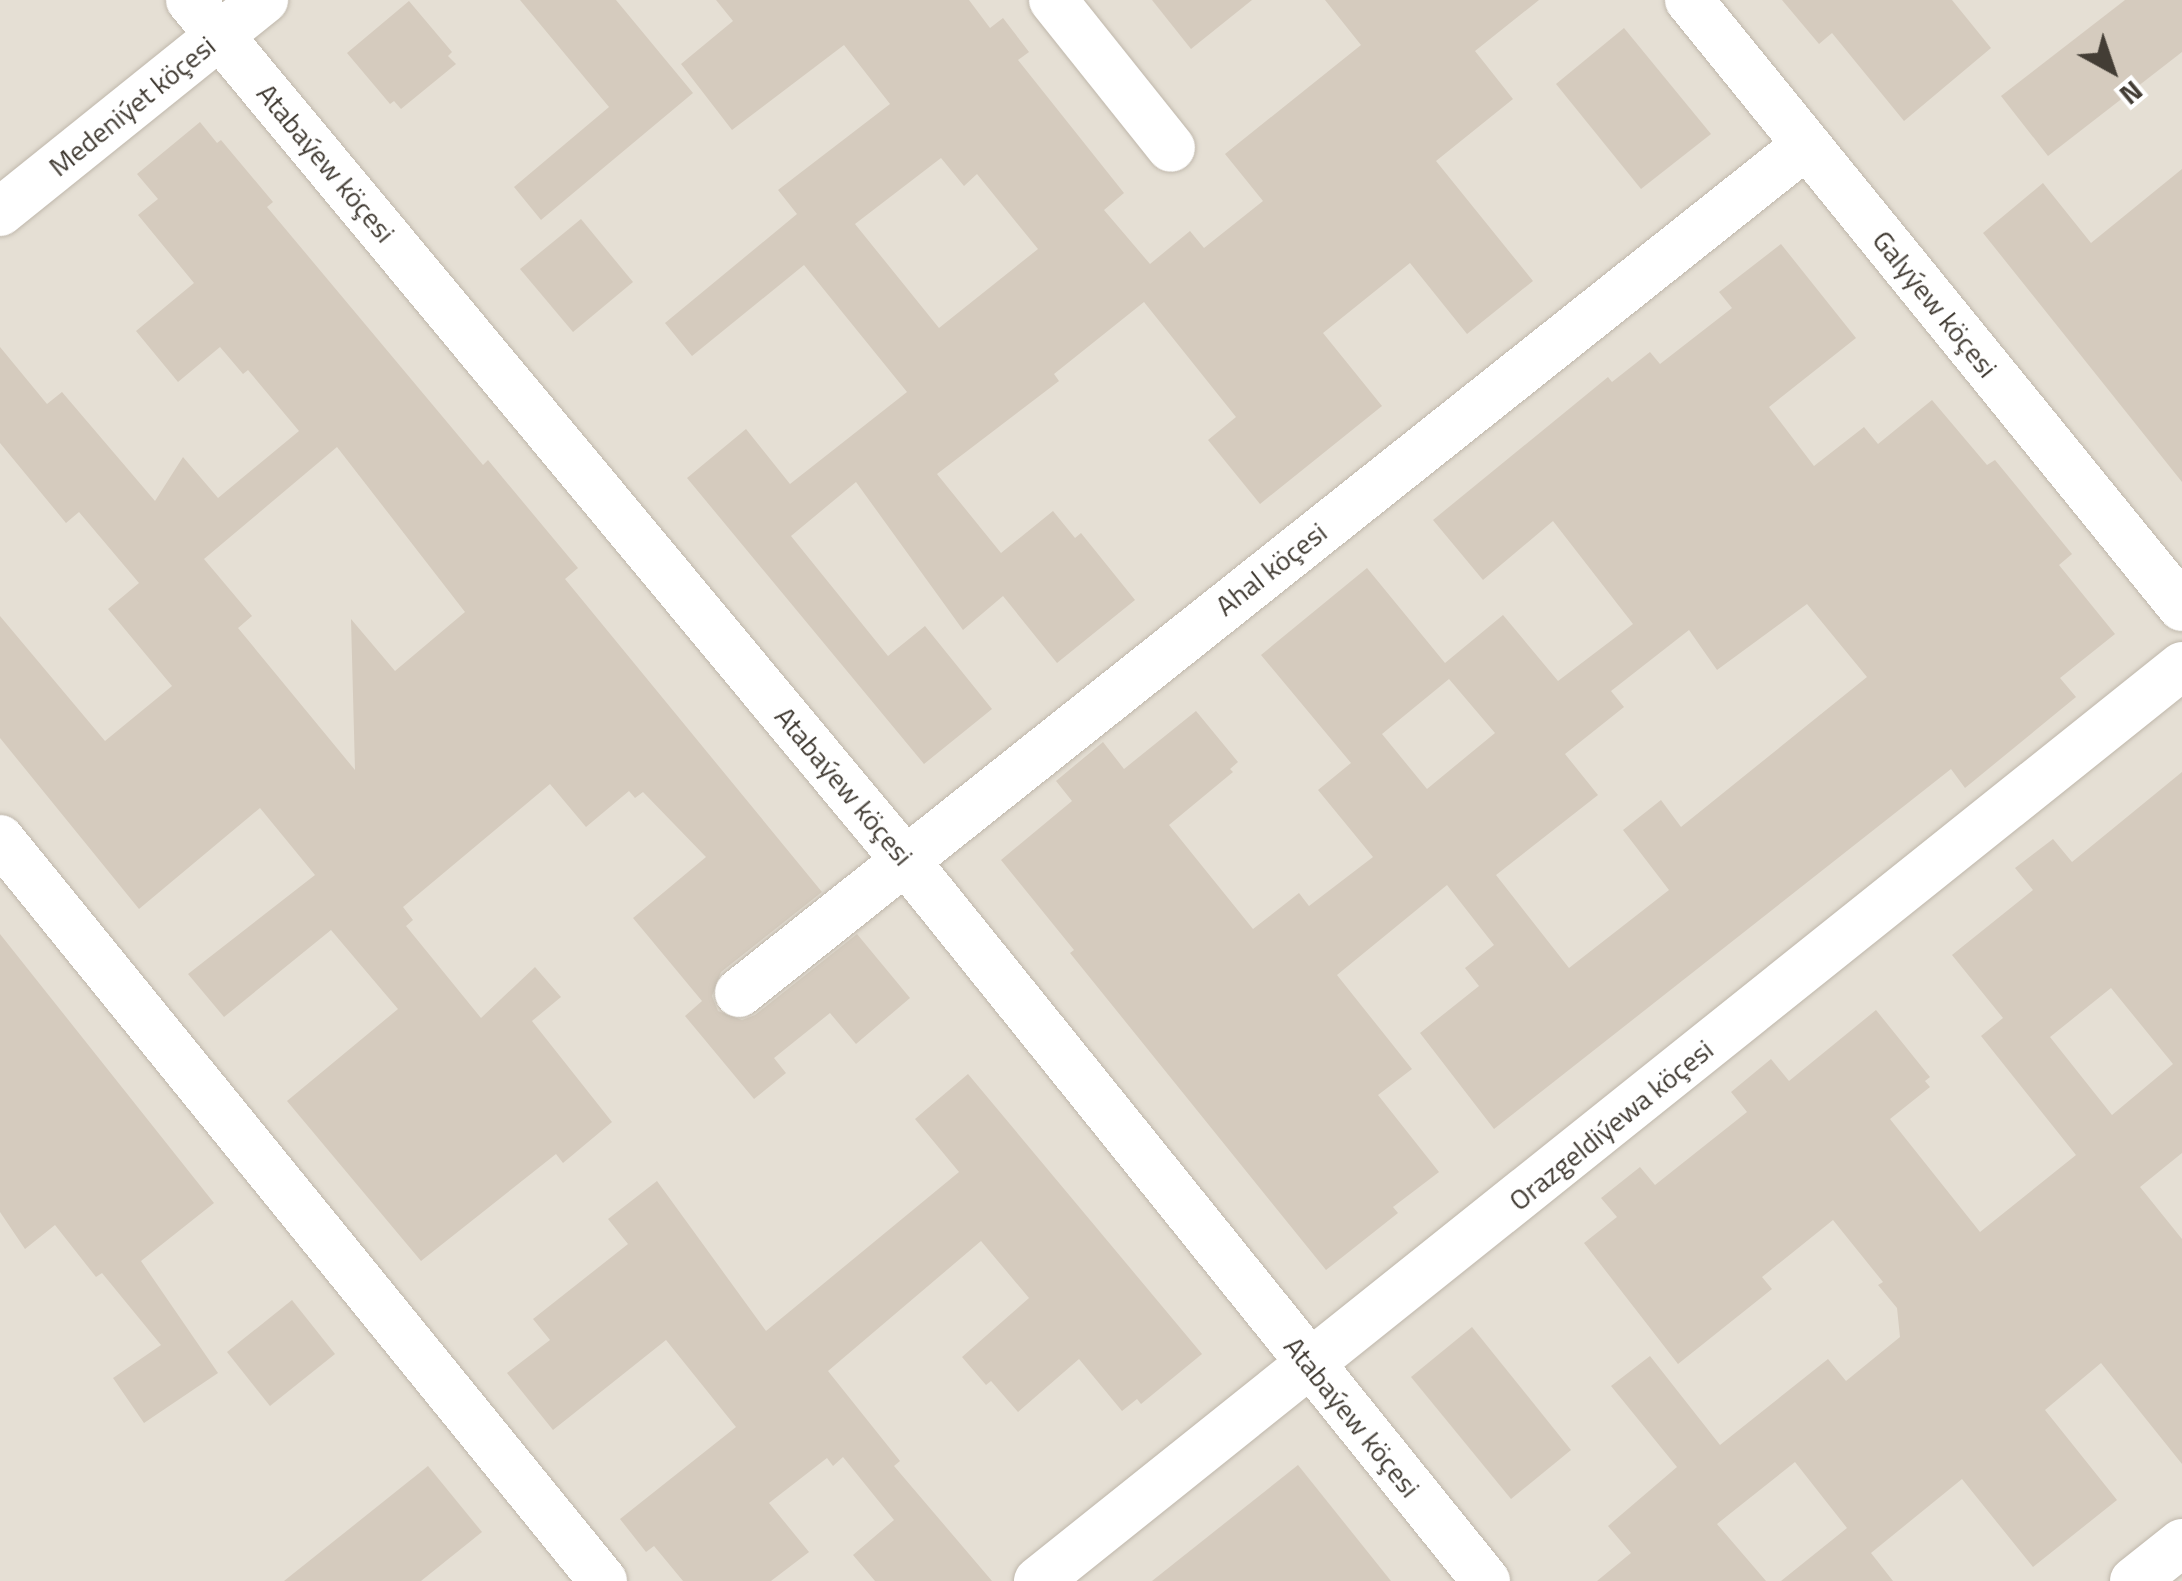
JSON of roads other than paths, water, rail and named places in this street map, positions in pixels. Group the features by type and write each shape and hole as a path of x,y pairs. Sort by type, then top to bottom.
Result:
{"street":[{"name":"Medeniýet köçesi","path":"0,212 205,18 264,0"},
{"path":"1053,0 1170,148"},
{"name":"Galyýew köçesi","path":"1689,0 2182,608"},
{"name":"Atabaýew köçesi","path":"205,18 905,860 1486,1581"},
{"name":"Ahal köçesi","path":"738,993 1805,146"},
{"name":"Orazgeldiýewa köçesi","path":"1038,1581 2182,666"},
{"path":"0,839 603,1581"},
{"path":"2134,1581 2182,1542"}]}
